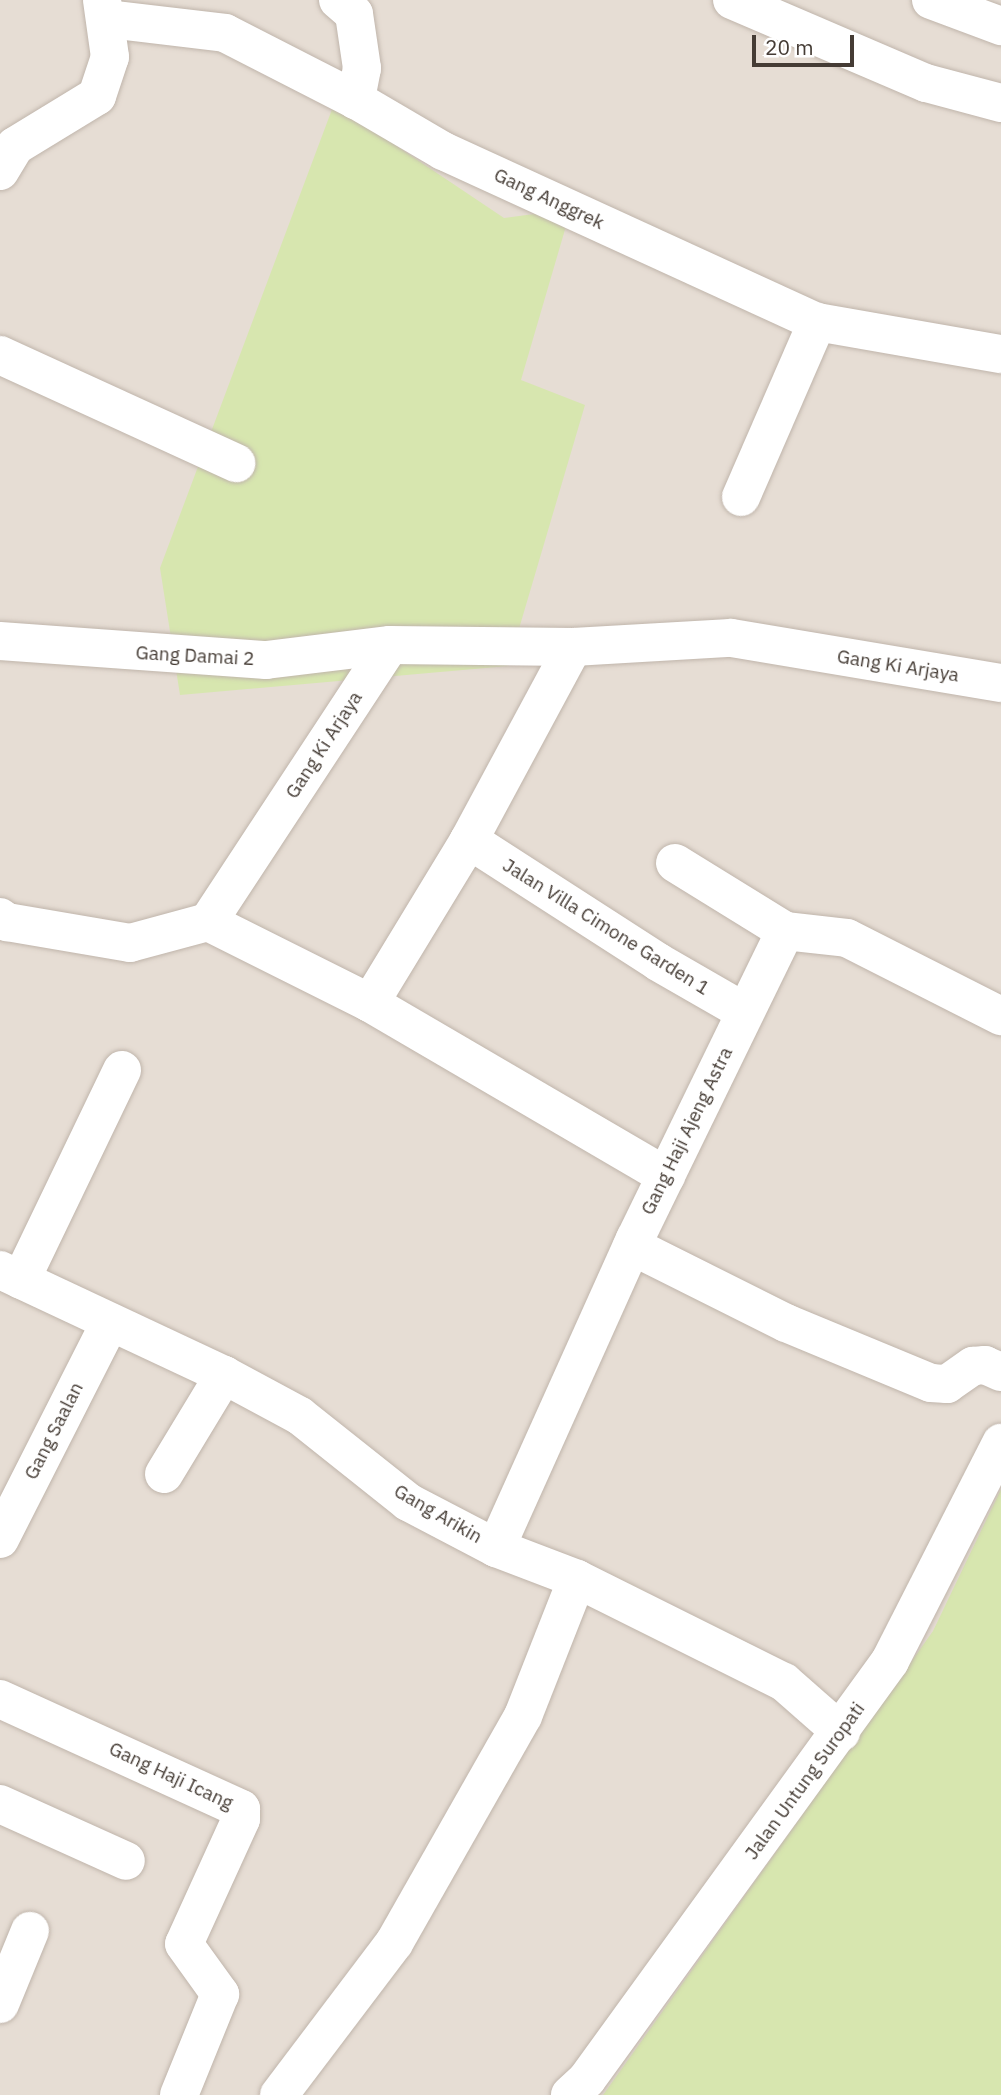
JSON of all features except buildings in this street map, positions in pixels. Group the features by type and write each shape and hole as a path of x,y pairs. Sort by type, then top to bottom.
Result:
{"street":[{"path":"338,0 354,14 362,68 356,100"},
{"path":"732,0 812,15 926,83 1001,103"},
{"path":"931,0 1001,26"},
{"path":"0,171 15,146 97,96 110,57 105,10"},
{"name":"Gang Anggrek","path":"105,10 225,33 356,100 443,151 817,322 1001,354"},
{"path":"741,497 817,322"},
{"path":"0,355 236,463"},
{"name":"Gang Ki Arjaya","path":"208,922 390,645 573,647 731,638 1001,683"},
{"name":"Gang Damai 2","path":"0,641 266,660 390,645"},
{"path":"370,1003 469,840 573,647"},
{"name":"Jalan Villa Cimone Garden 1","path":"469,840 658,962 745,1012"},
{"path":"675,863 785,931 847,938 1001,1016"},
{"path":"2,926 130,943 208,922 370,1003 666,1175"},
{"name":"Gang Haji Ajeng Astra","path":"496,1548 632,1246 785,931"},
{"path":"10,1275 122,1070"},
{"path":"632,1246 786,1323 931,1383 947,1384 973,1366 985,1365 1001,1372"},
{"name":"Gang Arikin","path":"10,1275 109,1324 224,1375 300,1416 408,1502 496,1548 577,1579 784,1682 841,1732"},
{"name":"Gang Saalan","path":"0,1539 109,1324"},
{"path":"164,1474 224,1375"},
{"name":"Jalan Untung Suropati","path":"570,2095 587,2078 890,1661 1001,1443"},
{"path":"279,2095 394,1943 523,1716 577,1579"},
{"name":"Gang Haji Icang","path":"0,1699 233,1801 242,1809 241,1819 184,1944 220,1994 179,2095"},
{"path":"0,1804 126,1861"},
{"path":"0,2004 30,1931"}],"shaded area":[{"path":"0,0 1001,0 1001,2095 0,2095"}],"green space":[{"path":"334,104 504,218 571,209 521,380 585,405 508,666 180,695 160,568"},
{"path":"1001,1489 1001,2095 603,2095 933,1631"}]}
